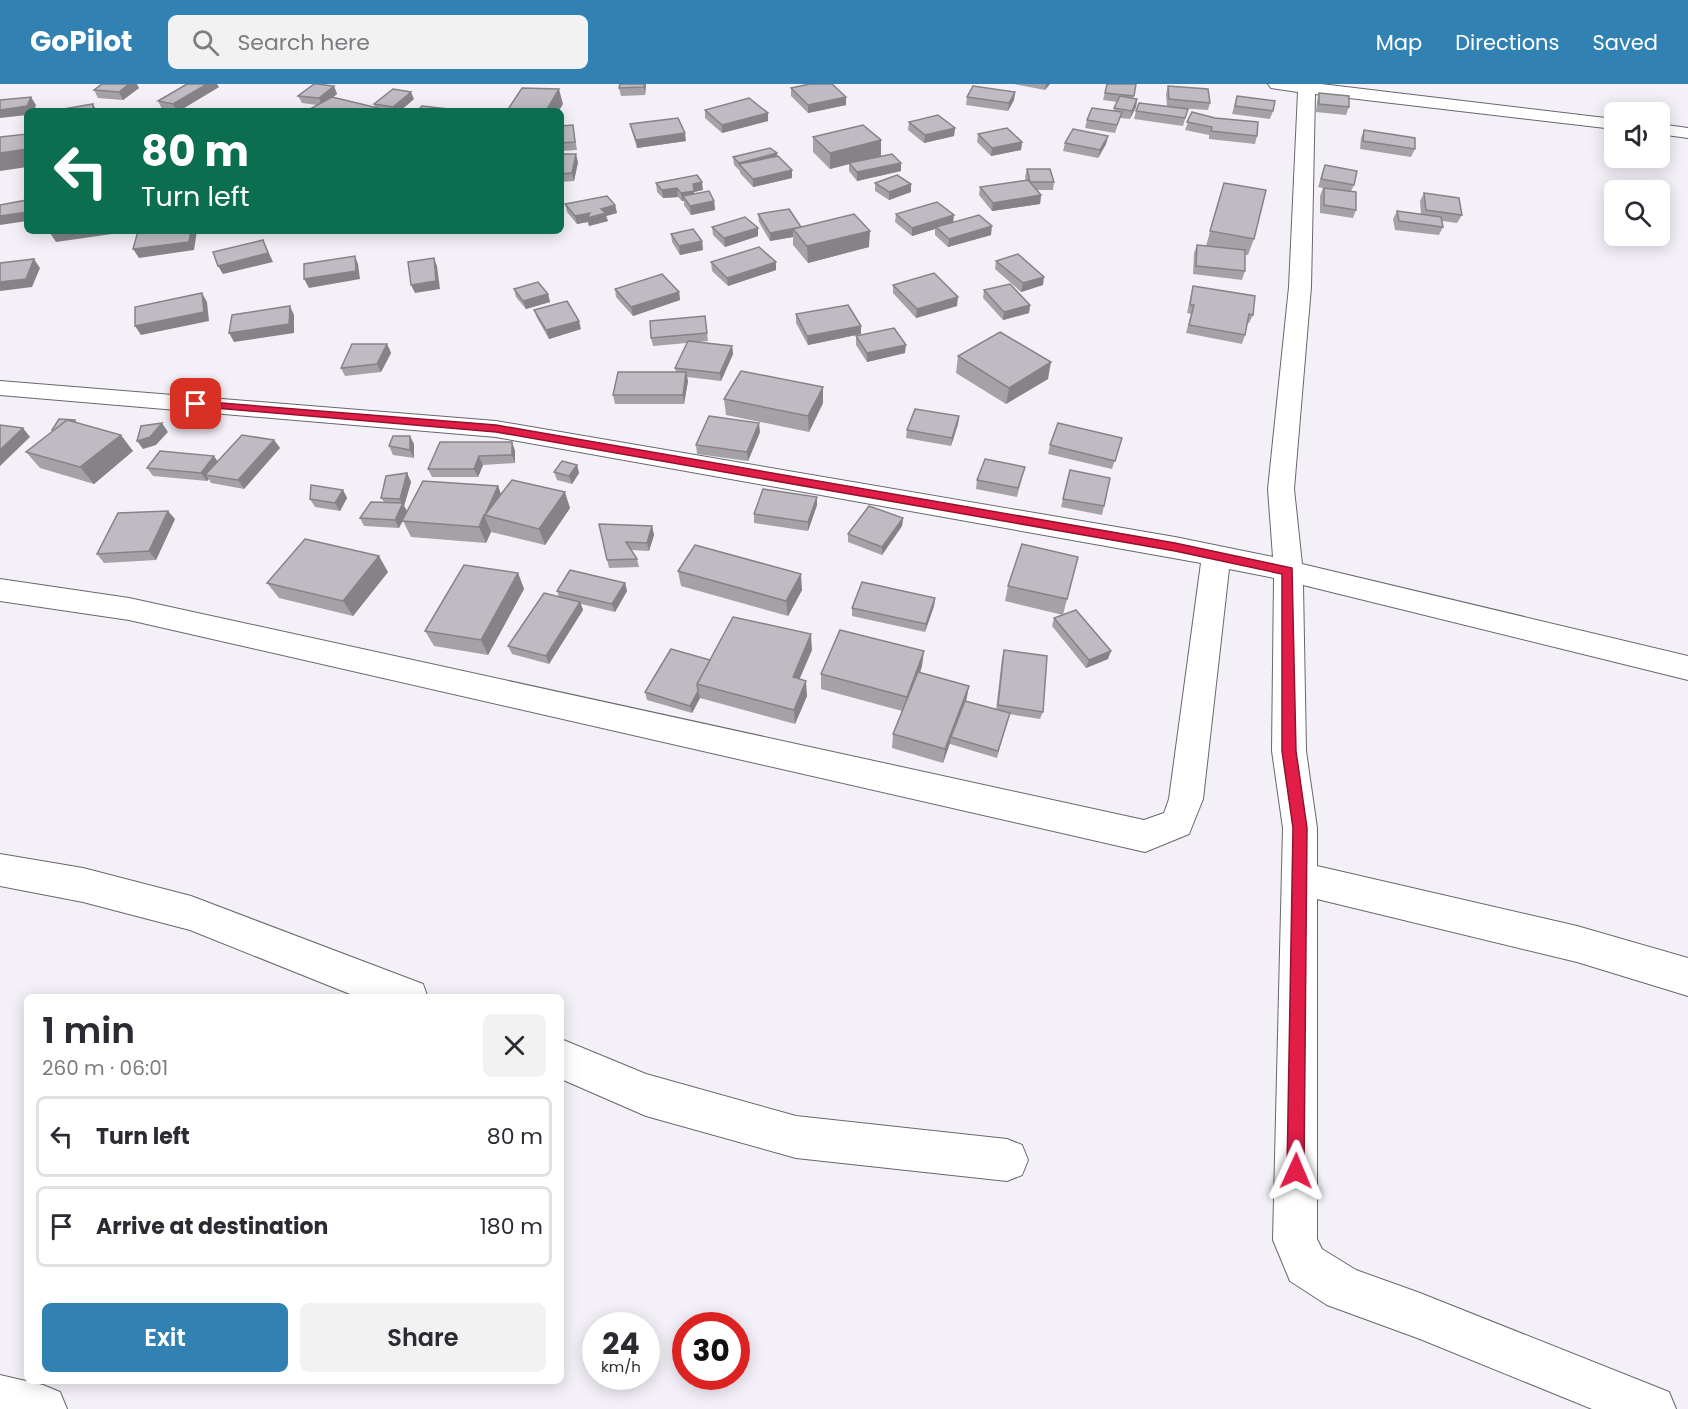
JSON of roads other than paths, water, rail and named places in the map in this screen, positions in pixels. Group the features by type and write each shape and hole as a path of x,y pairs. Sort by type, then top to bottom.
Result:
{"street":[{"path":"1604,123 1297,85 1300,287 1281,489 1288,571 1289,751 1300,828 1295,1240 1306,1265 1343,1289 1420,1316 1652,1409"},
{"path":"1670,131 1688,133"},
{"path":"0,388 496,429 1175,547 1288,571 1688,668"},
{"path":"0,590 129,609 1145,836 1177,823 1186,799 1216,557"},
{"path":"0,870 83,885 191,913 399,994"},
{"path":"1299,878 1577,944 1688,977"},
{"path":"564,1060 646,1095 796,1137 1006,1160"},
{"path":"0,1400 43,1409"}]}
